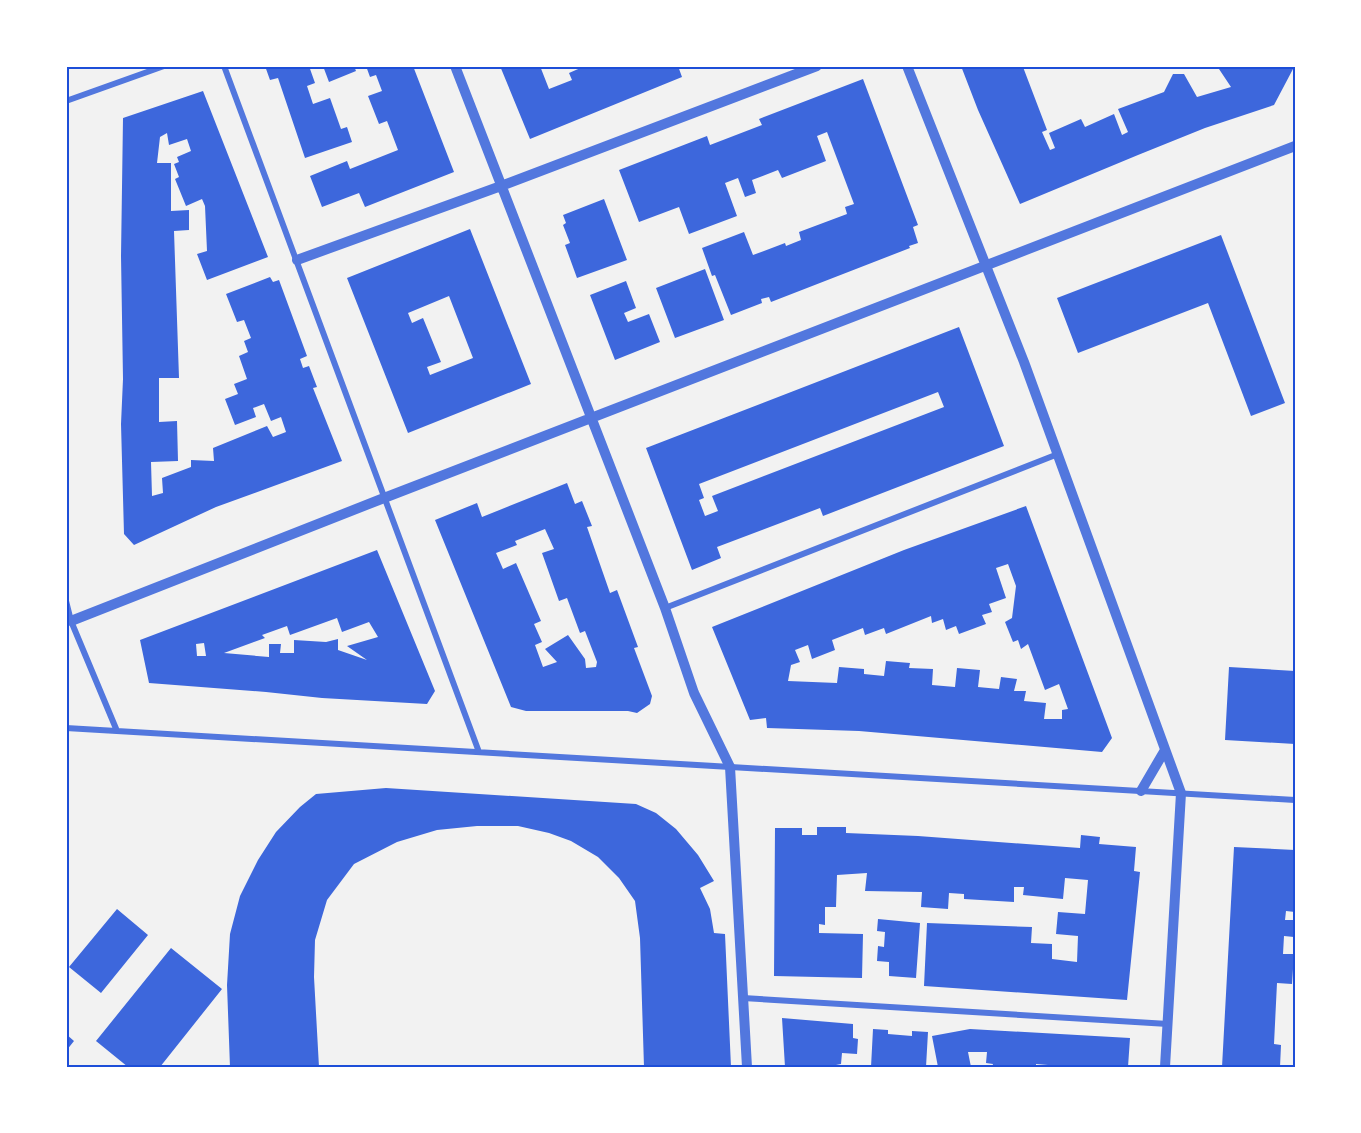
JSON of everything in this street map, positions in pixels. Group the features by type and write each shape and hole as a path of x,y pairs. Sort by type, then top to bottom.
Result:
{"street":[{"path":"66,201 66,100 164,66"},
{"path":"224,66 480,752"},
{"path":"455,66 665,608 694,693 730,767 747,1067"},
{"path":"297,260 501,186 817,66"},
{"path":"907,66 1058,454 1181,793 1165,1067"},
{"path":"70,621 1295,146"},
{"path":"665,608 1058,454"},
{"path":"66,602 70,621 117,731"},
{"path":"66,728 1295,800"},
{"path":"1141,791 1165,750"},
{"path":"743,998 1168,1024"}],"building":[{"path":"265,66 309,66 315,83 307,86 313,104 330,98 341,129 347,127 352,142 305,158 278,78 270,80"},
{"path":"323,66 354,66 356,71 329,82"},
{"path":"366,66 413,66 454,172 365,207 359,193 322,207 310,176 347,161 350,169 398,150 387,121 379,124 368,96 382,91 376,75 370,77"},
{"path":"500,66 540,66 549,89 572,80 569,73 585,66 678,66 682,77 530,139"},
{"path":"961,66 1016,66 1017,69 1023,67 1047,130 1042,132 1050,150 1055,148 1049,133 1081,119 1085,127 1114,114 1122,135 1128,132 1118,109 1164,92 1173,74 1184,74 1197,97 1231,87 1217,66 1291,66 1293,69 1274,105 1205,128 1020,204"},
{"path":"863,79 918,225 913,227 918,243 771,302 769,297 761,299 762,303 731,315 715,275 712,276 702,248 744,232 753,255 785,243 786,246 801,240 799,232 847,214 845,207 854,204 827,132 817,136 826,161 782,178 778,170 752,180 756,193 745,197 738,178 725,183 737,216 689,234 679,207 639,222 619,170 707,136 710,145 762,125 759,119"},
{"path":"203,91 268,257 207,280 197,254 207,251 205,206 202,199 186,206 175,179 179,177 174,164 179,162 177,157 191,151 187,139 169,145 167,133 160,137 157,163 171,163 171,211 189,210 189,230 174,231 179,378 159,378 159,422 177,421 178,461 151,462 152,496 163,493 162,478 191,467 191,460 214,461 213,448 267,426 273,437 286,432 281,417 271,421 264,404 253,408 256,417 235,425 225,399 238,394 234,384 247,379 239,356 248,352 244,341 251,338 244,320 237,322 226,294 270,277 273,282 279,280 307,356 300,359 303,368 309,366 317,387 313,388 342,461 216,507 134,545 124,534 121,424 123,118"},
{"path":"604,199 627,260 577,278 565,245 570,243 563,225 566,223 563,215"},
{"path":"470,229 531,384 408,433 347,278","holes":["449,296 473,358 430,375 427,367 441,362 423,318 412,323 408,313"]},
{"path":"1221,235 1285,403 1251,416 1208,303 1078,353 1057,298"},
{"path":"705,269 724,320 675,338 656,288"},
{"path":"626,281 636,308 624,313 628,322 649,314 660,342 615,360 590,295"},
{"path":"959,327 1004,446 823,516 820,508 717,547 721,558 692,570 646,448","holes":["938,392 944,407 712,496 718,511 705,516 699,500 704,498 699,484"]},
{"path":"567,483 575,504 582,501 592,526 587,527 610,593 617,590 638,647 634,648 652,696 650,704 637,713 628,711 526,711 511,707 435,520 477,503 482,517","holes":["545,529 554,549 542,553 559,601 567,598 580,633 585,631 597,662 596,667 586,668 585,659 568,635 545,649 557,662 543,667 535,645 542,642 534,624 541,621 516,563 503,569 496,553 517,545 515,541"]},
{"path":"1026,506 1112,738 1102,752 859,731 767,728 766,718 750,720 712,627 904,550","holes":["1008,564 1016,586 1012,618 1005,622 1013,642 1018,640 1021,649 1028,644 1045,690 1059,684 1068,709 1062,710 1062,719 1044,719 1046,703 1024,701 1026,691 1014,691 1017,679 1001,677 999,689 978,687 980,670 957,668 955,687 932,685 933,669 909,668 910,663 886,661 884,676 864,674 864,669 839,667 837,683 788,681 791,665 800,662 795,650 808,645 812,659 835,650 832,640 863,628 865,635 884,628 886,634 931,616 932,623 943,619 946,630 956,626 959,634 986,624 982,615 992,612 989,604 1006,598 996,568"]},
{"path":"377,550 435,691 427,704 322,698 149,683 140,640","holes":["337,618 342,632 369,622 378,637 347,646 367,660 338,650 338,639 326,642 294,640 294,653 280,653 281,644 269,644 269,657 224,653 265,638 262,635 287,626 290,635","204,643 206,656 197,656 196,644"]},
{"path":"1229,667 1295,671 1295,744 1225,740"},
{"path":"386,788 636,804 656,813 676,829 698,855 714,881 700,888 710,909 714,933 725,934 731,1067 644,1067 640,938 635,901 619,878 598,857 571,841 549,833 518,826 477,826 437,830 397,842 354,864 327,900 315,940 314,977 319,1067 230,1067 227,985 230,934 240,896 258,860 276,832 316,794"},
{"path":"817,827 846,827 846,833 1080,848 1081,835 1100,837 1099,844 1136,847 1134,871 1140,872 1127,1000 924,986 927,923 1032,927 1031,943 1052,944 1052,959 1077,962 1078,936 1056,934 1058,912 1085,914 1088,880 1065,878 1063,899 1023,895 1024,887 1014,887 1014,902 964,899 964,894 949,893 948,909 921,907 922,892 865,891 867,873 837,875 836,907 825,907 825,925 819,924 819,933 863,934 862,978 774,976 775,828 802,828 802,835 817,835"},
{"path":"1234,847 1295,850 1295,912 1286,911 1285,920 1295,920 1294,937 1284,936 1283,954 1294,954 1292,984 1277,983 1274,1044 1281,1045 1280,1067 1222,1067"},
{"path":"117,909 148,935 101,993 69,967"},
{"path":"878,919 920,923 916,978 889,976 889,962 877,961 878,946 884,947 885,932 877,931"},
{"path":"171,948 222,989 160,1067 128,1067 96,1041"},
{"path":"782,1018 853,1024 853,1038 858,1039 857,1054 842,1053 841,1064 826,1067 785,1067"},
{"path":"873,1029 888,1030 888,1034 912,1036 912,1031 928,1032 926,1067 871,1067"},
{"path":"970,1029 1130,1038 1128,1067 1072,1067 1036,1064 1036,1067 992,1067 993,1064 986,1063 987,1052 968,1052 971,1067 938,1067 932,1036"},
{"path":"66,1034 74,1041 66,1051"}]}
